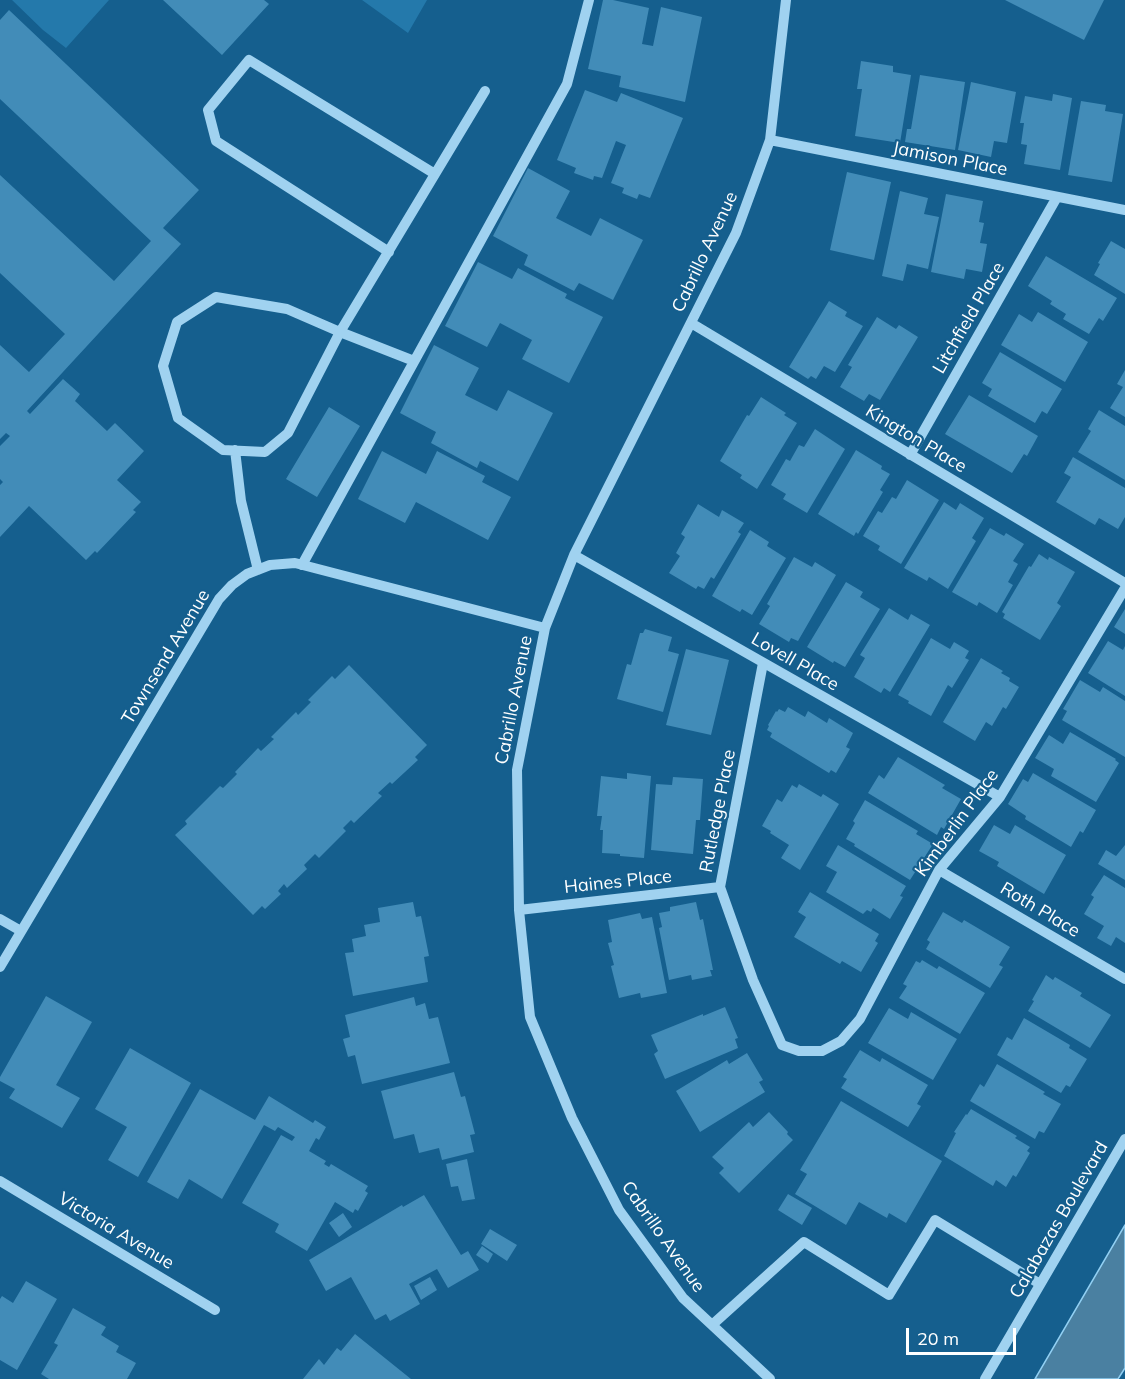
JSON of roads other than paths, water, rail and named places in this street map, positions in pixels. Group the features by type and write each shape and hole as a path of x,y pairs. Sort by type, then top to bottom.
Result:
{"street":[{"path":"302,565 567,84 589,0"},
{"name":"Cabrillo Avenue","path":"770,1379 683,1298 619,1210 572,1118 530,1017 519,910 517,770 545,628 574,555 736,233 770,140 786,0"},
{"path":"389,252 216,141 208,110 249,60 435,174"},
{"path":"414,360 340,332 287,309 216,297 177,322 163,366 178,417 223,450 265,453 288,433 340,332 485,91"},
{"name":"Jamison Place","path":"770,140 1125,210"},
{"name":"Litchfield Place","path":"910,455 1057,197"},
{"name":"Kington Place","path":"691,323 1125,583"},
{"path":"235,450 241,501 258,570"},
{"name":"Lovell Place","path":"574,555 1000,797"},
{"name":"Townsend Avenue","path":"0,967 219,599 232,585 270,565 295,563 545,628"},
{"name":"Kimberlin Place","path":"799,1051 822,1051 841,1041 860,1019 939,870 1000,797 1125,588"},
{"name":"Rutledge Place","path":"763,663 720,887 753,980 782,1045 799,1051"},
{"name":"Roth Place","path":"939,870 1125,980"},
{"name":"Haines Place","path":"519,910 720,887"},
{"path":"0,918 21,931"},
{"name":"Calabazas Boulevard","path":"984,1379 1125,1139"},
{"name":"Victoria Avenue","path":"0,1181 215,1310"},
{"path":"712,1325 804,1242 889,1295 935,1220 1040,1284"}]}
